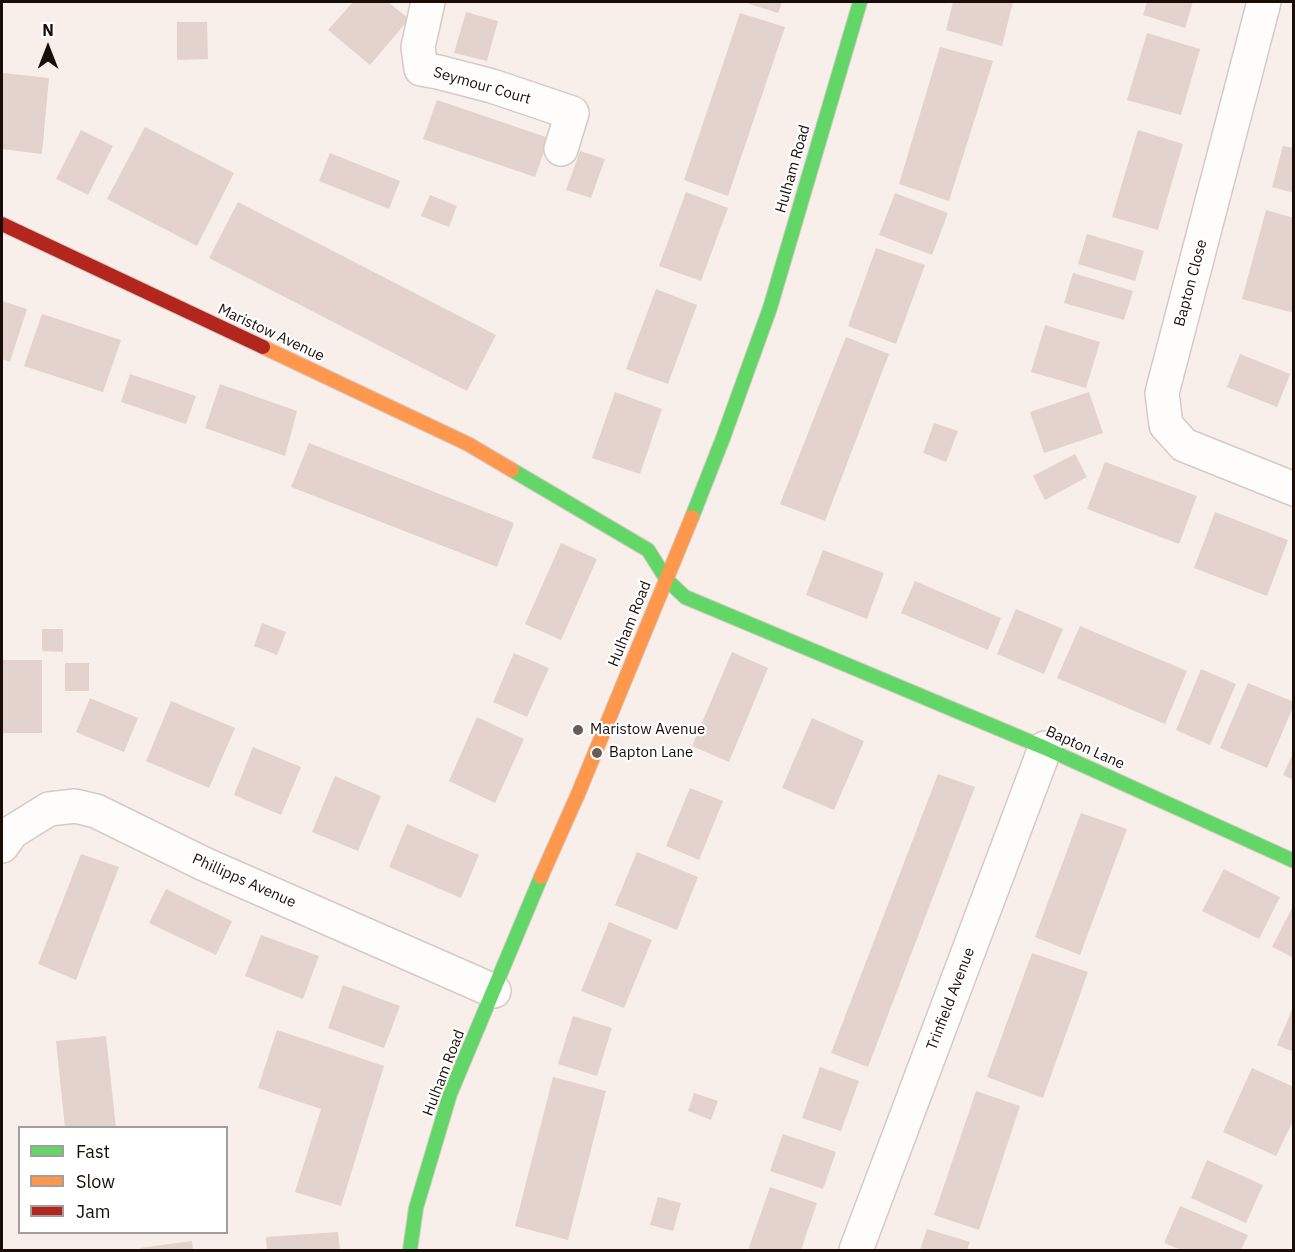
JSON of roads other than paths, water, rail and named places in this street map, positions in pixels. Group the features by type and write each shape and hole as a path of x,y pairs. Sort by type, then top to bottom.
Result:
{"street":[{"name":"Seymour Court","path":"428,2 418,47 421,69 492,86 572,113 561,149"},
{"name":"Hulham Road","path":"410,1251 416,1208 450,1094 666,580 723,438 770,308 860,2"},
{"name":"Bapton Close","path":"1264,2 1162,393 1166,425 1184,445 1293,489"},
{"name":"Maristow Avenue","path":"2,224 468,444 648,550 666,580"},
{"name":"Bapton Lane","path":"666,580 685,597 1045,748 1293,861"},
{"name":"Trinfield Avenue","path":"856,1251 1045,748"},
{"name":"Phillipps Avenue","path":"5,834 49,809 75,806 96,812 204,864 494,991"}],"place":[{"name":"Maristow Avenue","path":"578,730"},
{"name":"Bapton Lane","path":"597,753"}]}
